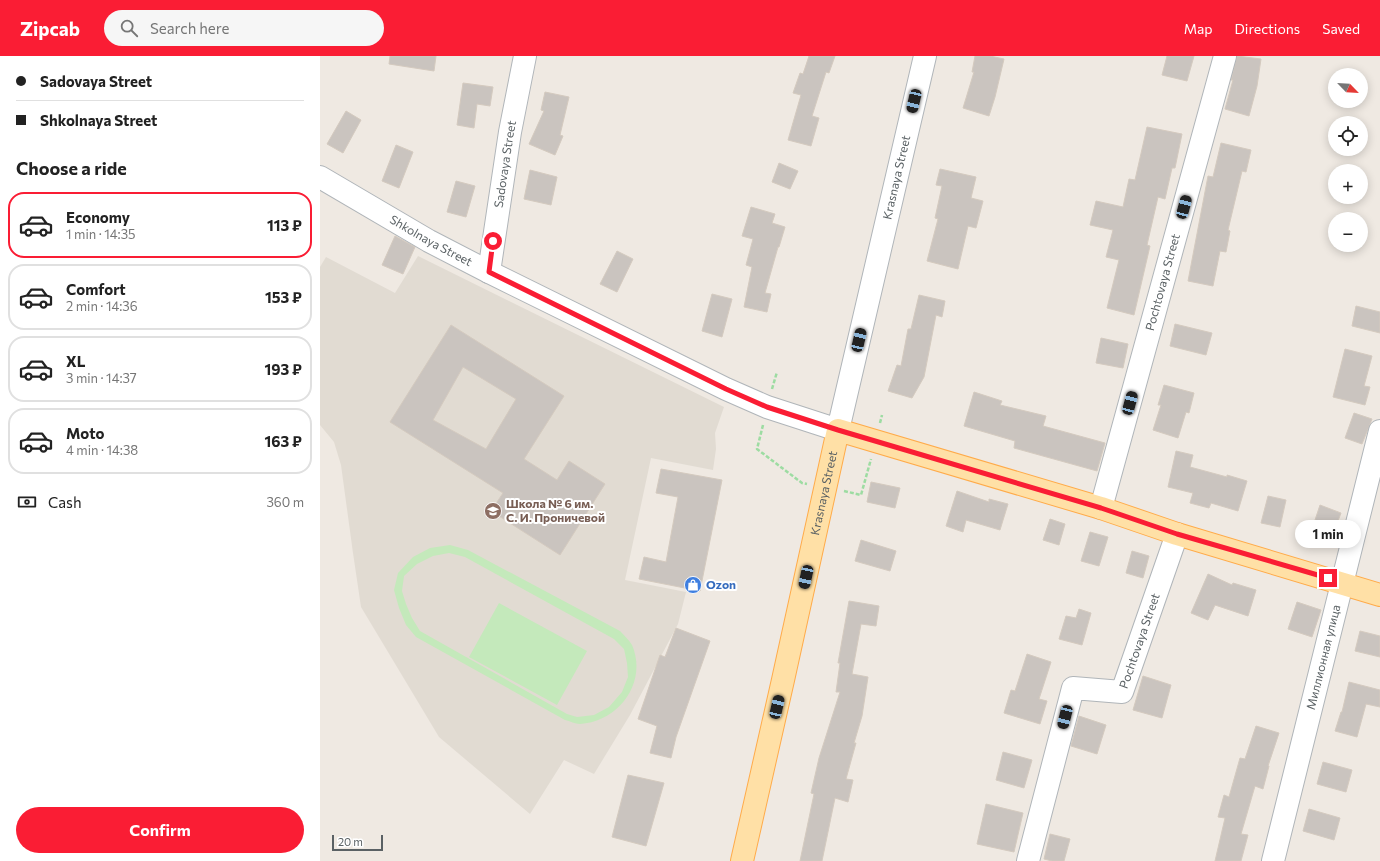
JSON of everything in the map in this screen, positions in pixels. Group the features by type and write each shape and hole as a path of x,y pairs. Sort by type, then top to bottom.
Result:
{"main road":[{"name":"Shkolnaya Street","path":"838,430 1101,508 1177,534 1380,595"},
{"name":"Krasnaya Street","path":"742,861 838,430"}],"street":[{"name":"Sadovaya Street","path":"489,272 510,132 525,56"},
{"name":"Krasnaya Street","path":"838,430 925,56"},
{"name":"Pochtovaya Street","path":"1101,508 1225,56"},
{"name":"Shkolnaya Street","path":"320,178 430,241 489,272 726,389 767,407 838,430"},
{"name":"Миллионная улица","path":"1273,861 1380,431"},
{"name":"Pochtovaya Street","path":"1028,861 1073,688 1122,692 1177,534"}],"shaded area":[{"name":"Школа № 6 им. С. И. Проничевой","path":"418,256 724,407 715,433 716,449 713,470 651,458 625,580 686,592 678,624 630,715 594,774 564,760 530,814 439,737 361,607 341,465 334,442 320,425 320,267 326,257 395,293"}],"green space":[{"path":"450,545 468,550 620,631 632,645 636,659 636,673 633,686 627,698 618,708 607,716 594,722 580,724 574,723 565,720 416,637 406,625 394,590 398,573 413,557 430,548","holes":["449,553 465,557 614,639 624,649 628,677 622,692 609,707 594,715 577,717 567,714 420,631 412,618 402,591 404,576 417,564 433,556"]},
{"path":"499,603 587,651 557,705 469,657"}],"building":[{"path":"390,56 436,56 434,71 389,64"},
{"path":"809,56 835,56 829,73 826,72 812,116 819,118 811,146 788,140 801,95 793,93 800,73 803,74"},
{"path":"975,56 990,56 1004,59 989,116 963,108 974,72 972,72"},
{"path":"1167,56 1194,56 1187,81 1162,75"},
{"path":"1237,56 1261,59 1257,86 1249,116 1225,109 1233,80 1231,80"},
{"path":"463,83 493,87 490,106 477,104 474,128 457,125"},
{"path":"545,92 569,97 560,135 563,136 555,155 529,144 544,111 541,110"},
{"path":"346,111 361,120 343,153 327,144"},
{"path":"1147,127 1182,134 1175,168 1172,168 1165,199 1158,197 1147,245 1150,246 1134,315 1107,308 1119,260 1106,257 1113,230 1090,225 1096,201 1123,207 1129,179 1135,180"},
{"path":"1221,143 1251,150 1246,172 1242,171 1228,230 1230,231 1226,252 1220,251 1213,286 1188,281 1208,176 1213,177"},
{"path":"396,145 413,152 399,188 382,181"},
{"path":"779,163 798,171 790,189 772,182"},
{"path":"940,169 976,177 971,198 983,201 976,228 968,226 958,269 927,261 938,219 935,218 942,186 936,185"},
{"path":"530,170 557,177 551,205 524,199"},
{"path":"456,181 475,186 466,217 447,212"},
{"path":"751,207 775,214 772,223 785,227 765,293 771,294 767,312 744,307 752,267 746,265 753,239 742,236"},
{"path":"395,236 415,247 403,274 382,265"},
{"path":"617,251 633,259 617,292 600,284"},
{"path":"712,294 732,299 722,337 702,331"},
{"path":"919,295 945,301 942,317 936,315 924,377 912,398 888,391 897,365 901,366 908,329 911,329"},
{"path":"1356,306 1380,312 1380,333 1352,326"},
{"path":"1175,324 1212,333 1206,355 1170,346"},
{"path":"451,325 564,396 524,459 557,480 569,461 605,484 560,555 491,511 503,493 390,422","holes":["463,367 516,399 486,449 433,420"]},
{"path":"1101,338 1128,344 1123,368 1096,363"},
{"path":"1345,349 1372,356 1364,386 1370,387 1365,405 1333,397"},
{"path":"1164,385 1194,393 1189,413 1186,412 1178,438 1153,430 1161,405 1158,405"},
{"path":"974,392 1002,401 1000,405 1046,416 1043,426 1105,443 1097,471 1014,448 1015,441 964,426"},
{"path":"1354,413 1372,419 1362,444 1345,438"},
{"path":"1176,451 1193,455 1190,467 1247,481 1238,511 1211,503 1209,508 1190,503 1193,493 1168,487"},
{"path":"661,469 722,480 700,591 639,579 644,557 666,562 678,497 656,493"},
{"path":"871,482 900,488 895,508 867,502"},
{"path":"957,491 989,502 989,499 1008,504 1000,530 966,520 963,532 946,526"},
{"path":"1268,496 1286,500 1280,527 1261,523"},
{"path":"1320,505 1341,513 1330,542 1310,535"},
{"path":"1050,519 1065,524 1059,545 1043,540"},
{"path":"1090,532 1108,537 1099,566 1081,561"},
{"path":"861,540 896,551 890,571 855,561"},
{"path":"1132,551 1149,556 1143,578 1126,573"},
{"path":"1208,574 1232,585 1233,583 1256,590 1248,616 1215,605 1208,620 1191,613"},
{"path":"849,601 879,606 876,626 861,624 852,674 868,677 862,716 846,779 853,780 848,802 835,798 822,861 800,861 814,794 811,793 819,758 840,692 836,692 840,663 838,663"},
{"path":"1297,602 1321,610 1312,637 1288,629"},
{"path":"1079,609 1091,613 1082,645 1059,639 1066,616 1076,618"},
{"path":"676,628 710,641 676,737 671,758 650,753 657,726 638,719 660,655 665,657"},
{"path":"1360,631 1380,636 1380,657 1355,651"},
{"path":"1027,654 1051,662 1039,699 1047,701 1040,724 1004,713 1011,690 1015,691"},
{"path":"1143,676 1171,685 1162,718 1133,710"},
{"path":"1349,682 1380,690 1380,707 1366,704 1357,737 1335,731 1342,712"},
{"path":"1079,716 1106,725 1097,754 1071,746"},
{"path":"1256,726 1279,733 1268,766 1263,789 1255,786 1241,834 1248,835 1241,861 1215,861 1225,818 1218,817 1224,795 1229,797 1240,758 1245,759"},
{"path":"1003,752 1032,760 1024,788 996,780"},
{"path":"1323,762 1352,770 1346,792 1317,784"},
{"path":"628,775 664,783 646,846 612,837"},
{"path":"986,804 1023,813 1014,852 977,844"},
{"path":"1309,809 1340,818 1334,840 1303,831"},
{"path":"1050,834 1070,839 1064,861 1044,859"}],"place":[{"name":"Школа № 6 им. С. И. Проничевой","path":"493,511"},
{"name":"Ozon","path":"693,585"}],"route":[{"path":"493,241 489,272 726,389 767,407 838,430 1101,508 1177,534 1328,578"}]}
